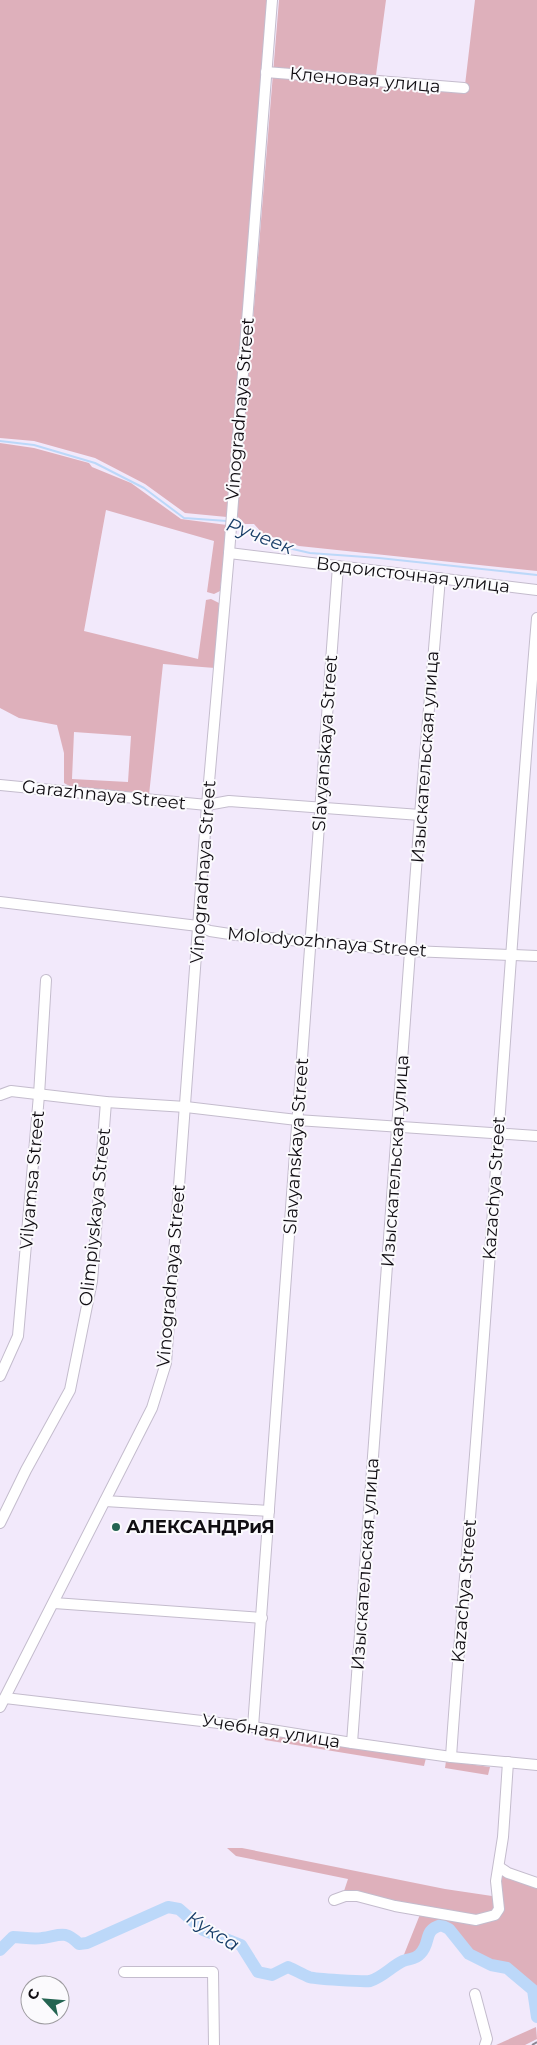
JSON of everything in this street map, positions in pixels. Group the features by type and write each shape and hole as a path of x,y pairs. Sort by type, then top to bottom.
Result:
{"street":[{"name":"Vinogradnaya Street","path":"2,1702 152,1408 166,1363 207,806 231,529 272,0"},
{"name":"Кленовая улица","path":"266,72 464,88"},
{"name":"Водоисточная улица","path":"229,553 537,590"},
{"name":"Slavyanskaya Street","path":"253,1727 338,566"},
{"name":"Изыскательская улица","path":"352,1744 420,815 440,578"},
{"name":"Kazachya Street","path":"451,1757 477,1435 510,954 537,618"},
{"name":"Garazhnaya Street","path":"0,786 207,806 229,800 420,815"},
{"name":"Molodyozhnaya Street","path":"0,902 198,926 210,931 236,935 411,951 537,956"},
{"name":"Vilyamsa Street","path":"0,1376 3,1361 18,1336 39,1095 46,980"},
{"path":"0,1095 11,1090 39,1095 106,1102 186,1107 297,1120 537,1136"},
{"name":"Olimpiyskaya Street","path":"0,1523 26,1470 70,1390 92,1281 106,1102"},
{"path":"105,1501 269,1511"},
{"path":"54,1603 262,1618"},
{"name":"Учебная улица","path":"2,1702 253,1727 352,1744 451,1757 537,1765"},
{"path":"334,1900 345,1896 357,1896 395,1906 467,1918 489,1918 495,1915 499,1909 496,1881 500,1867 504,1828 508,1762"},
{"path":"500,1867 508,1873 537,1883"},
{"path":"124,1972 213,1972 214,2045"},
{"path":"475,1994 487,2039 485,2045"}],"shaded area":[{"path":"0,0 267,0 227,517 185,513 145,484 95,458 34,441 0,438"},
{"path":"279,0 386,0 376,75 465,85 475,0 537,0 537,571 299,546 263,534 254,524 245,524 237,516"},
{"path":"0,443 34,448 89,463 92,467 131,483 181,519 227,525 220,591 214,594 207,592 214,541 106,510 84,631 198,659 206,600 211,599 219,603 215,668 163,664 149,795 73,788 64,783 64,753 57,725 19,718 0,708","holes":["74,732 131,736 128,782 72,779"]},
{"path":"263,1733 426,1758 424,1766 265,1740"},
{"path":"446,1761 490,1767 488,1775 445,1768"},
{"path":"227,1848 242,1848 445,1889 492,1896 494,1891 496,1909 476,1917 343,1894 348,1879 236,1856"},
{"path":"501,1871 537,1885 537,1997 536,1989 508,1966 491,1963 471,1951 450,1927 441,1923 431,1925 422,1947 416,1954 403,1957 421,1912 498,1916"},
{"path":"536,2027 537,2039 525,2045 496,2045"}],"waterway":[{"name":"Ручеек","path":"0,441 34,445 95,463 144,488 184,518 227,521"},
{"name":"Ручеек","path":"236,526 275,545 310,553 379,558 537,575"},
{"name":"Кукса","path":"0,1950 13,1937 39,1939 65,1935 74,1939 79,1944 87,1943 168,1907 179,1909 203,1930 241,1945 258,1972 272,1975 288,1967 313,1978 370,1981 403,1961 418,1956 424,1950 431,1930 441,1925 449,1929 469,1954 491,1965 507,1968 533,1990 537,2017"}],"railway":[{"path":"532,2045 537,2042"}],"place":[{"name":"АЛЕКСАНДРиЯ","path":"116,1527"}]}
